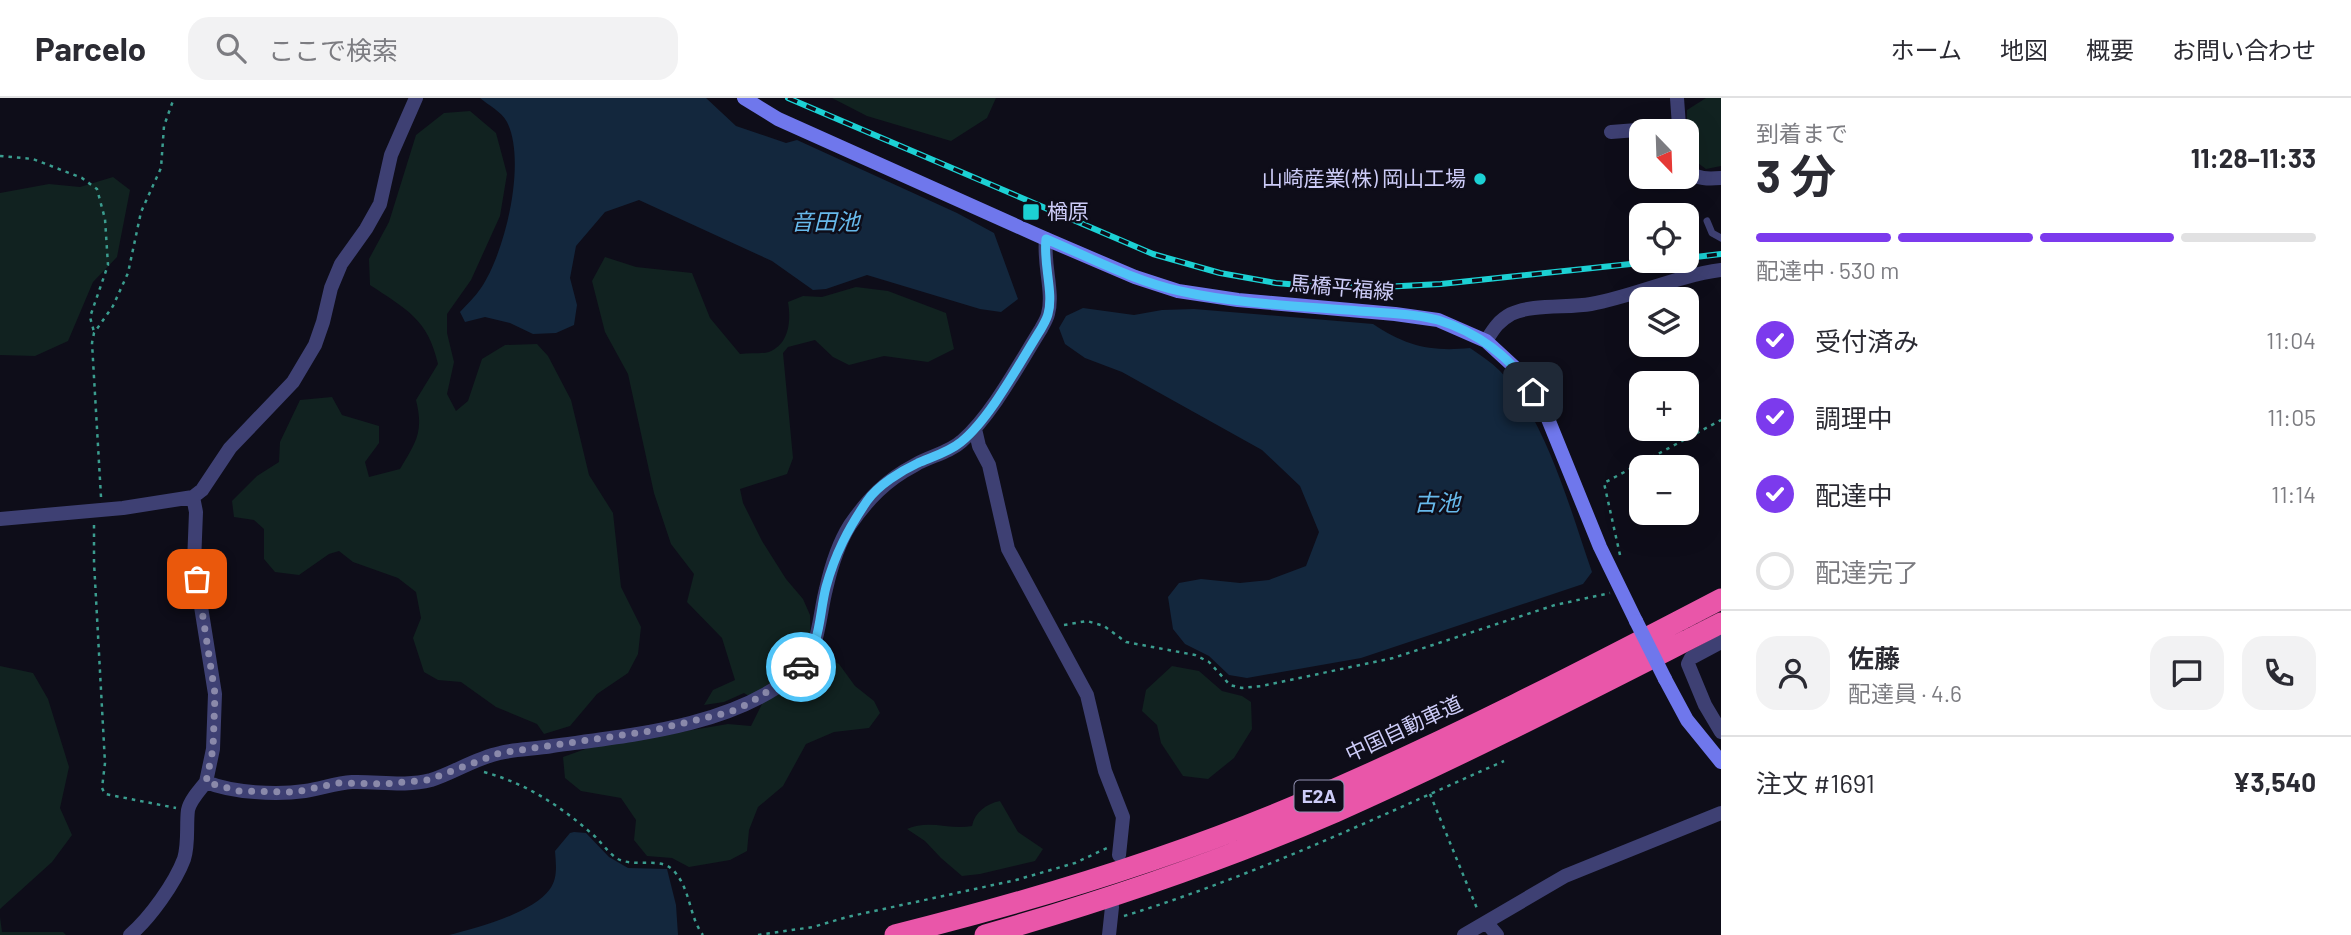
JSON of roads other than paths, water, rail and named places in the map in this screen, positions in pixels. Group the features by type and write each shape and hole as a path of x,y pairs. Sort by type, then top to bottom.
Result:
{"highway":[{"name":"中国自動車道","path":"895,935 1076,886 1199,844 1308,801 1536,693 1721,599"},
{"name":"E2A","path":"985,935 1085,906 1211,861 1333,813 1452,758 1721,624"},
{"path":"1011,935 1085,906"}],"main road":[{"name":"馬橋平福線","path":"744,98 778,119 1135,277 1178,291 1238,300 1437,320 1486,341 1522,374 1544,409 1619,591 1687,720 1721,762"}],"street":[{"path":"1676,98 1678,119"},
{"path":"0,519 175,502 193,497 202,489 230,448 293,382 315,345 331,288 341,264 380,204 391,155 411,99"},
{"path":"1611,132 1629,131"},
{"path":"1699,178 1721,178"},
{"path":"206,782 239,791 296,792 338,783 383,784 428,780 500,753 636,733 730,712 748,704 792,676 812,653 837,550 870,497 891,479 916,464 959,444 975,429 1041,329 1048,314 1049,294 1044,256 1046,239"},
{"path":"1486,341 1496,324 1513,313 1590,304 1693,274 1721,270"},
{"path":"975,429 992,476 1008,548 1087,695 1105,771 1123,817 1119,850"},
{"path":"130,935 158,902 184,858 189,824 188,809 206,782 213,749 215,694 194,563 196,512 193,497"},
{"path":"1721,642 1691,657 1688,664 1705,705 1721,732"},
{"path":"1464,935 1565,876 1721,813"},
{"path":"1109,935 1111,913"},
{"path":"1486,922 1497,935"}],"lane":[{"path":"1707,221 1712,233 1721,238"}],"water":[{"name":"音田池","path":"480,98 706,98 736,126 786,143 797,140 957,213 994,233 1018,299 1001,312 980,309 867,275 826,289 813,290 772,261 639,200 605,212 576,246 570,278 577,305 574,325 556,333 533,334 510,323 485,317 465,322 460,312 481,288 498,253 514,183 513,139 507,122 498,111"},
{"name":"古池","path":"1083,308 1134,315 1162,310 1194,309 1373,324 1397,338 1419,346 1470,348 1500,371 1531,414 1555,466 1592,572 1583,584 1361,658 1247,678 1229,675 1209,656 1185,644 1173,629 1168,597 1179,583 1201,579 1240,583 1269,580 1306,566 1319,532 1300,486 1262,450 1122,372 1085,358 1065,344 1059,328 1066,316"},
{"path":"570,833 586,833 609,857 628,868 667,869 676,905 678,935 449,935 504,918 542,898 554,880 555,851"}],"railway":[{"path":"788,98 1153,254 1220,273 1276,283 1323,287 1382,287 1441,284 1629,264"},
{"path":"1699,257 1721,254"}],"place":[{"name":"山崎産業(株) 岡山工場","path":"1480,179"},
{"name":"楢原","path":"1031,212"}]}
